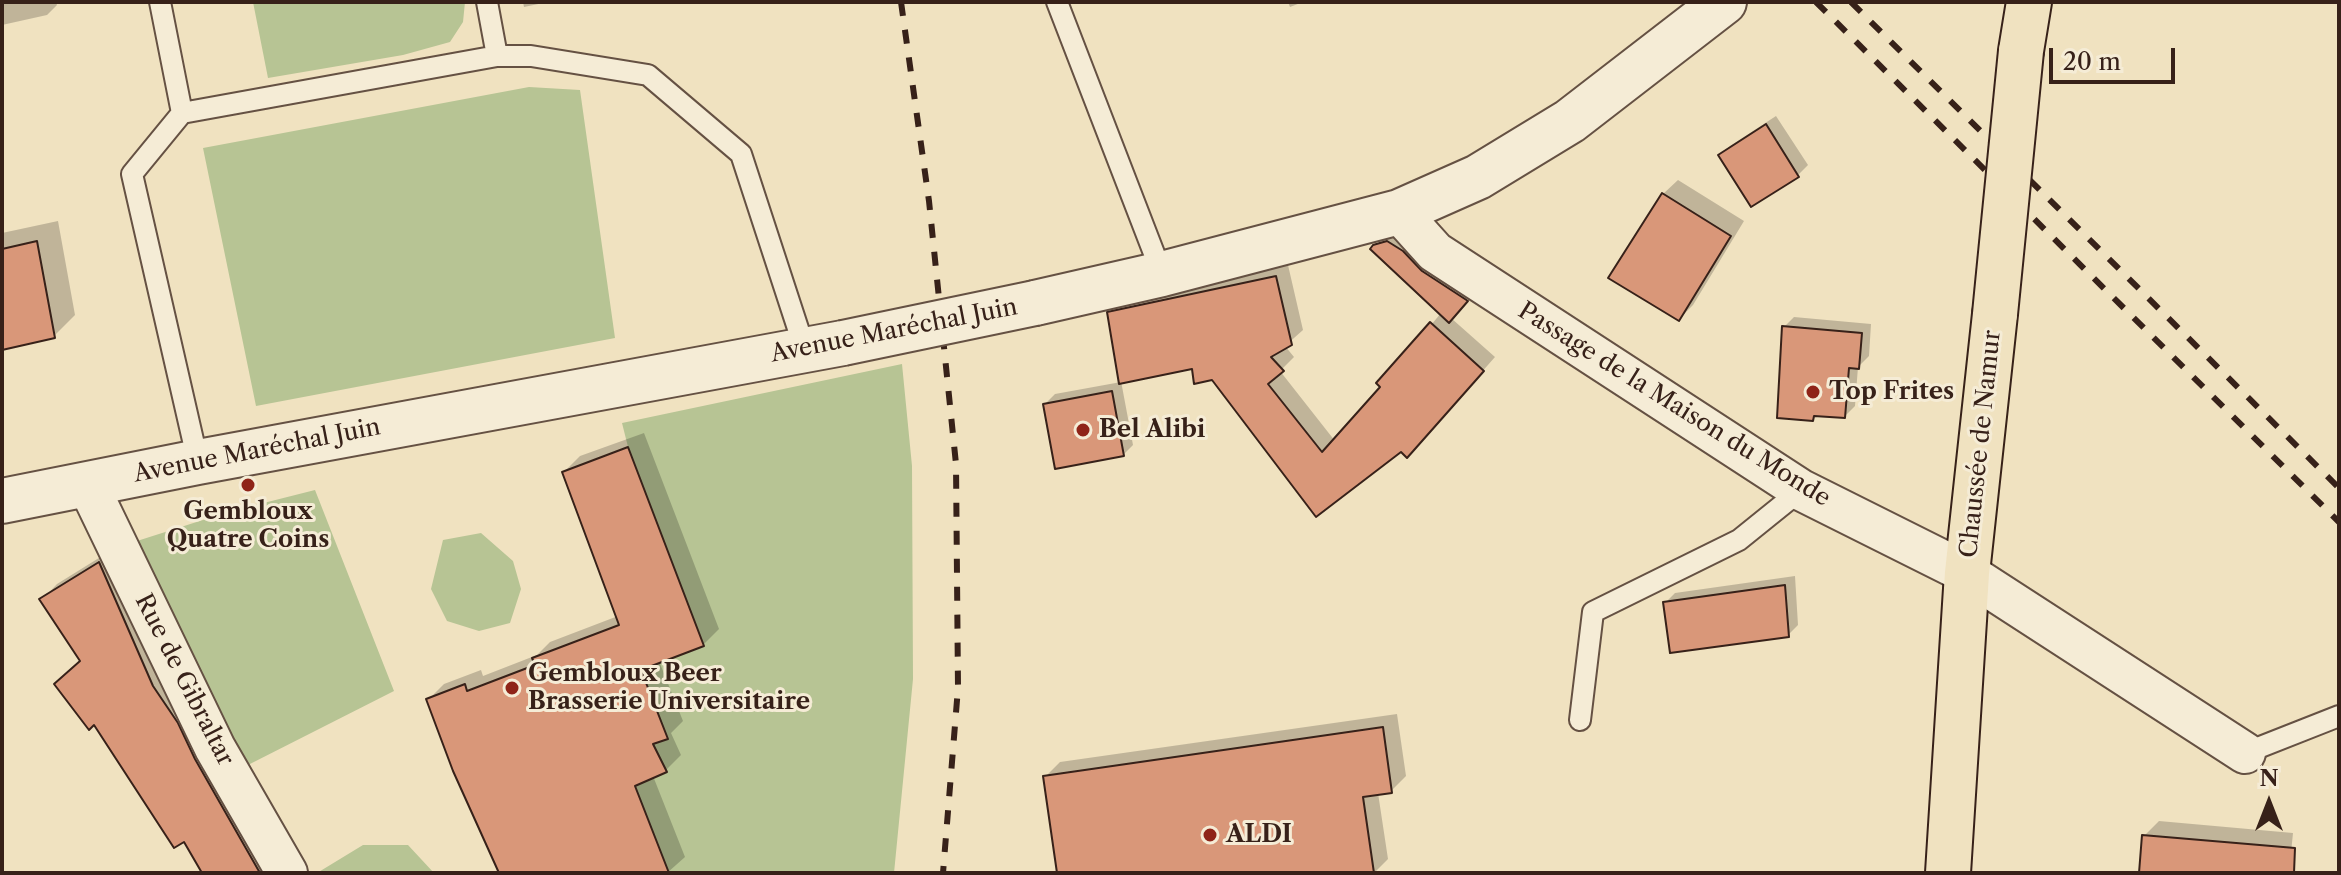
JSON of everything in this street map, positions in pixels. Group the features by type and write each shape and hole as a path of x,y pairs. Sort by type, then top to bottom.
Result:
{"main road":[{"name":"Chaussée de Namur","path":"1948,873 1967,573 2025,18"}],"street":[{"name":"Avenue Maréchal Juin","path":"2,501 824,346 1035,303 1162,274 1399,212 1478,177 1570,121 1713,11"},
{"name":"Passage de la Maison du Monde","path":"1399,212 1435,252 1801,490 1967,573 2245,753"},
{"name":"Rue de Gibraltar","path":"87,483 215,748 287,873"}],"lane":[{"path":"160,2 182,113"},
{"path":"487,2 497,56"},
{"path":"1057,2 1162,274"},
{"path":"198,462 132,174 182,113 497,56 531,56 648,75 741,154 824,346"},
{"path":"1580,720 1593,612 1739,540 1801,490"},
{"path":"2245,753 2339,716"}],"green space":[{"path":"253,2 465,2 463,22 450,42 403,55 268,78"},
{"path":"529,87 580,90 615,338 256,406 203,148"},
{"path":"902,364 912,466 913,679 894,873 669,873 635,786 666,772 653,744 668,738 637,672 704,646 628,447 622,423"},
{"path":"315,490 394,691 244,767 137,541 228,512"},
{"path":"481,533 513,561 521,589 510,623 479,631 447,621 431,589 443,540"},
{"path":"363,845 408,845 434,873 317,873"}],"building":[{"path":"1766,124 1799,177 1751,207 1718,155"},
{"path":"1662,193 1731,236 1679,321 1608,278"},
{"path":"37,241 55,338 2,350 2,249"},
{"path":"1387,241 1403,251 1422,271 1468,301 1449,323 1370,249"},
{"path":"1276,276 1292,345 1271,357 1284,371 1268,384 1322,452 1380,387 1376,383 1430,322 1484,371 1407,458 1401,452 1316,517 1212,380 1194,384 1192,369 1119,384 1107,312"},
{"name":"Top Frites","path":"1782,326 1862,333 1859,369 1849,368 1845,418 1814,416 1813,421 1777,418"},
{"name":"Bel Alibi","path":"1112,391 1124,456 1055,469 1043,404"},
{"path":"628,447 704,646 641,670 668,739 653,744 667,772 635,786 669,873 499,873 453,771 426,699 465,684 467,691 535,665 532,658 619,625 562,472"},
{"path":"99,562 153,686 178,723 260,873 202,873 184,842 174,848 94,725 89,730 54,684 80,661 39,599"},
{"path":"1785,585 1789,637 1670,653 1663,602"},
{"name":"ALDI","path":"1383,727 1392,793 1363,797 1374,873 1057,873 1043,776"},
{"path":"2142,835 2295,848 2294,873 2139,873"}],"railway":[{"path":"901,2 929,201 956,464 958,688 943,873"},
{"path":"1816,2 2339,522"},
{"path":"1851,2 2339,488"}],"place":[{"name":"Top Frites","path":"1813,392"},
{"name":"Bel Alibi","path":"1083,430"},
{"name":"Gembloux Quatre Coins","path":"248,485"},
{"name":"Gembloux Beer Brasserie Universitaire","path":"512,688"},
{"name":"ALDI","path":"1210,835"}]}
